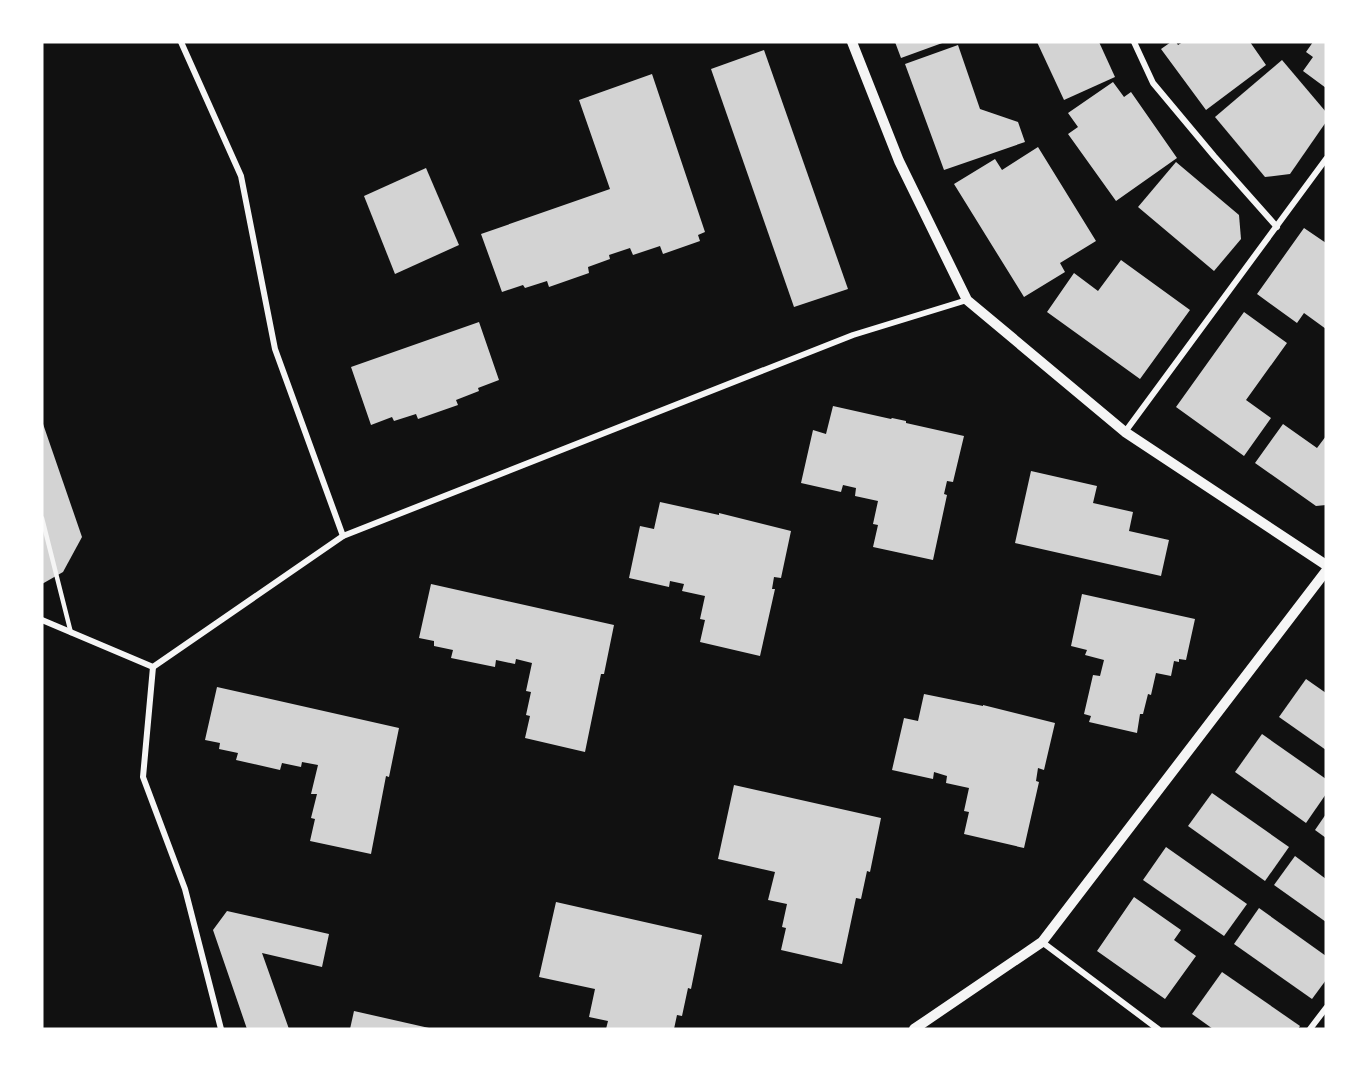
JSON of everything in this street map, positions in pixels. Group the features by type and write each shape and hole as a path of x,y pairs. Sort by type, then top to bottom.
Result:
{"street":[{"path":"181,42 241,176 275,349 343,536"},
{"path":"852,42 900,161 967,300 1125,432 1326,565"},
{"path":"1134,42 1153,82 1277,227"},
{"path":"1125,432 1326,159"},
{"path":"221,1029 185,889 143,777 153,668 343,536 853,335 967,300"},
{"path":"914,1029 1042,942 1326,571"},
{"path":"42,620 153,668"},
{"path":"1042,942 1158,1029"},
{"path":"1310,1029 1326,1008"}],"lane":[{"path":"42,518 71,633"}],"building":[{"path":"895,42 945,42 901,58"},
{"path":"1037,42 1099,42 1115,77 1064,100"},
{"path":"1171,42 1176,42 1178,45 1183,42 1250,42 1266,65 1206,110 1161,49"},
{"path":"1313,42 1326,42 1326,88 1303,71 1313,57 1306,52"},
{"path":"958,45 980,109 1018,122 1025,142 944,170 905,64"},
{"path":"764,50 848,289 794,307 711,69"},
{"path":"1282,60 1326,112 1326,122 1290,174 1265,177 1215,117"},
{"path":"652,74 705,232 698,235 700,241 663,254 660,246 633,255 630,248 609,255 610,259 588,267 589,273 549,287 547,281 525,288 523,285 502,292 481,234 610,189 579,100"},
{"path":"1113,82 1124,97 1131,92 1177,158 1116,201 1068,134 1078,127 1068,113"},
{"path":"1038,147 1096,241 1060,263 1065,272 1024,297 954,184 995,159 1002,170"},
{"path":"1176,162 1239,215 1241,239 1214,271 1138,207"},
{"path":"426,168 459,245 395,274 364,196"},
{"path":"1304,228 1326,243 1326,329 1304,313 1297,323 1257,294"},
{"path":"1121,260 1190,310 1140,379 1047,312 1074,273 1098,291"},
{"path":"1244,312 1287,343 1246,400 1271,418 1244,456 1176,407"},
{"path":"479,322 499,380 456,400 458,405 418,419 416,414 394,421 392,417 371,425 351,367"},
{"path":"833,406 964,436 953,482 947,481 944,494 947,495 933,560 873,547 878,525 873,524 878,501 855,496 856,488 843,485 841,492 801,483 813,430 826,434"},
{"path":"42,421 82,537 63,572 42,584"},
{"path":"1283,424 1317,448 1326,436 1326,505 1316,506 1255,463"},
{"path":"1031,471 1097,486 1093,503 1133,512 1129,531 1169,540 1161,576 1015,543"},
{"path":"660,502 719,515 719,513 791,531 781,578 774,577 772,589 775,589 760,656 700,642 705,620 700,619 705,596 682,591 684,584 670,581 669,587 629,578 640,526 654,529"},
{"path":"431,584 614,625 585,752 525,738 530,716 526,715 531,692 526,691 532,663 516,659 515,664 496,660 495,667 451,658 453,650 434,646 434,641 419,638"},
{"path":"1082,594 1195,619 1186,660 1174,661 1171,676 1156,673 1151,695 1148,694 1143,714 1140,714 1137,733 1089,722 1091,716 1084,714 1093,675 1100,676 1104,660 1085,655 1087,650 1071,646"},
{"path":"1306,679 1326,693 1326,750 1279,717"},
{"path":"217,687 399,728 389,777 386,776 371,854 310,841 315,819 311,818 317,794 311,794 318,765 302,762 301,767 282,763 280,770 236,760 238,753 219,749 220,743 205,740"},
{"path":"924,694 983,705 1055,723 1044,770 1038,768 1036,781 1039,782 1024,848 964,834 969,812 964,811 969,788 946,783 947,776 934,772 933,779 892,770 904,718 918,721"},
{"path":"1262,734 1326,779 1326,794 1306,823 1235,772"},
{"path":"734,785 881,818 870,872 867,871 861,899 856,898 842,964 781,950 786,928 782,927 787,904 768,900 775,872 718,859"},
{"path":"1212,793 1289,847 1265,881 1188,826"},
{"path":"1326,814 1326,838 1315,830"},
{"path":"1166,847 1247,904 1224,936 1143,880"},
{"path":"1295,856 1326,879 1326,922 1274,885"},
{"path":"1134,897 1181,930 1174,940 1196,956 1165,999 1097,951"},
{"path":"556,902 702,935 691,989 688,988 682,1016 677,1015 674,1029 606,1029 608,1021 589,1017 595,989 539,977"},
{"path":"1259,908 1326,956 1326,980 1312,999 1234,944"},
{"path":"227,911 329,934 322,967 262,953 289,1029 247,1029 213,930"},
{"path":"1222,972 1300,1026 1298,1029 1213,1029 1192,1014"},
{"path":"354,1011 429,1028 429,1029 350,1029"}]}
